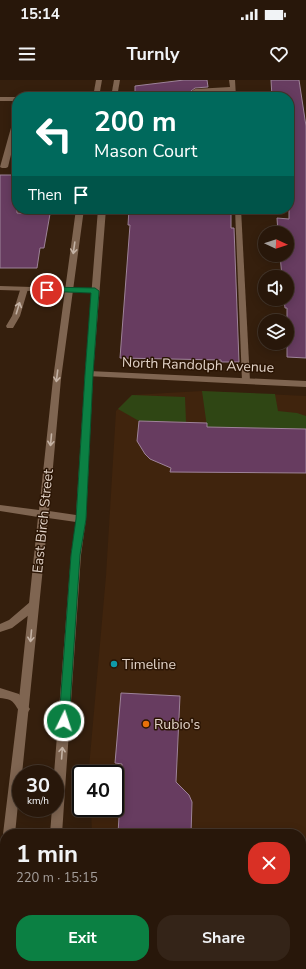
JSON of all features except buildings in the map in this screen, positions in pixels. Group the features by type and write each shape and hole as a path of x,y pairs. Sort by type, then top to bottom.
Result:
{"street":[{"path":"97,92 99,80"},
{"path":"115,92 117,80"},
{"path":"0,99 12,99"},
{"path":"4,167 12,136"},
{"name":"East Birch Street","path":"9,829 24,709 57,379 79,214"},
{"path":"56,829 76,555 81,519 89,374 102,214"},
{"path":"0,288 95,291"},
{"name":"North Randolph Avenue","path":"89,374 306,384"},
{"path":"0,508 81,519"},
{"path":"0,628 6,628 34,605"},
{"path":"0,693 15,697 24,709"}],"lane":[{"path":"232,80 232,92"},
{"path":"195,91 232,89"},
{"path":"238,214 246,381"},
{"path":"10,326 16,316 24,289"}],"shaded area":[{"path":"202,391 306,396 306,829 92,829 91,817 124,817 124,765 89,765 106,576 116,411 132,395"}],"green space":[{"path":"202,391 275,394 278,411 297,413 306,416 306,429 207,427"},
{"path":"132,395 185,397 186,422 139,421 118,409"}],"place":[{"name":"Timeline","path":"114,664"},
{"name":"Rubio's","path":"146,724"}],"route":[{"path":"47,290 95,291 81,519 76,555 64,721"}]}
